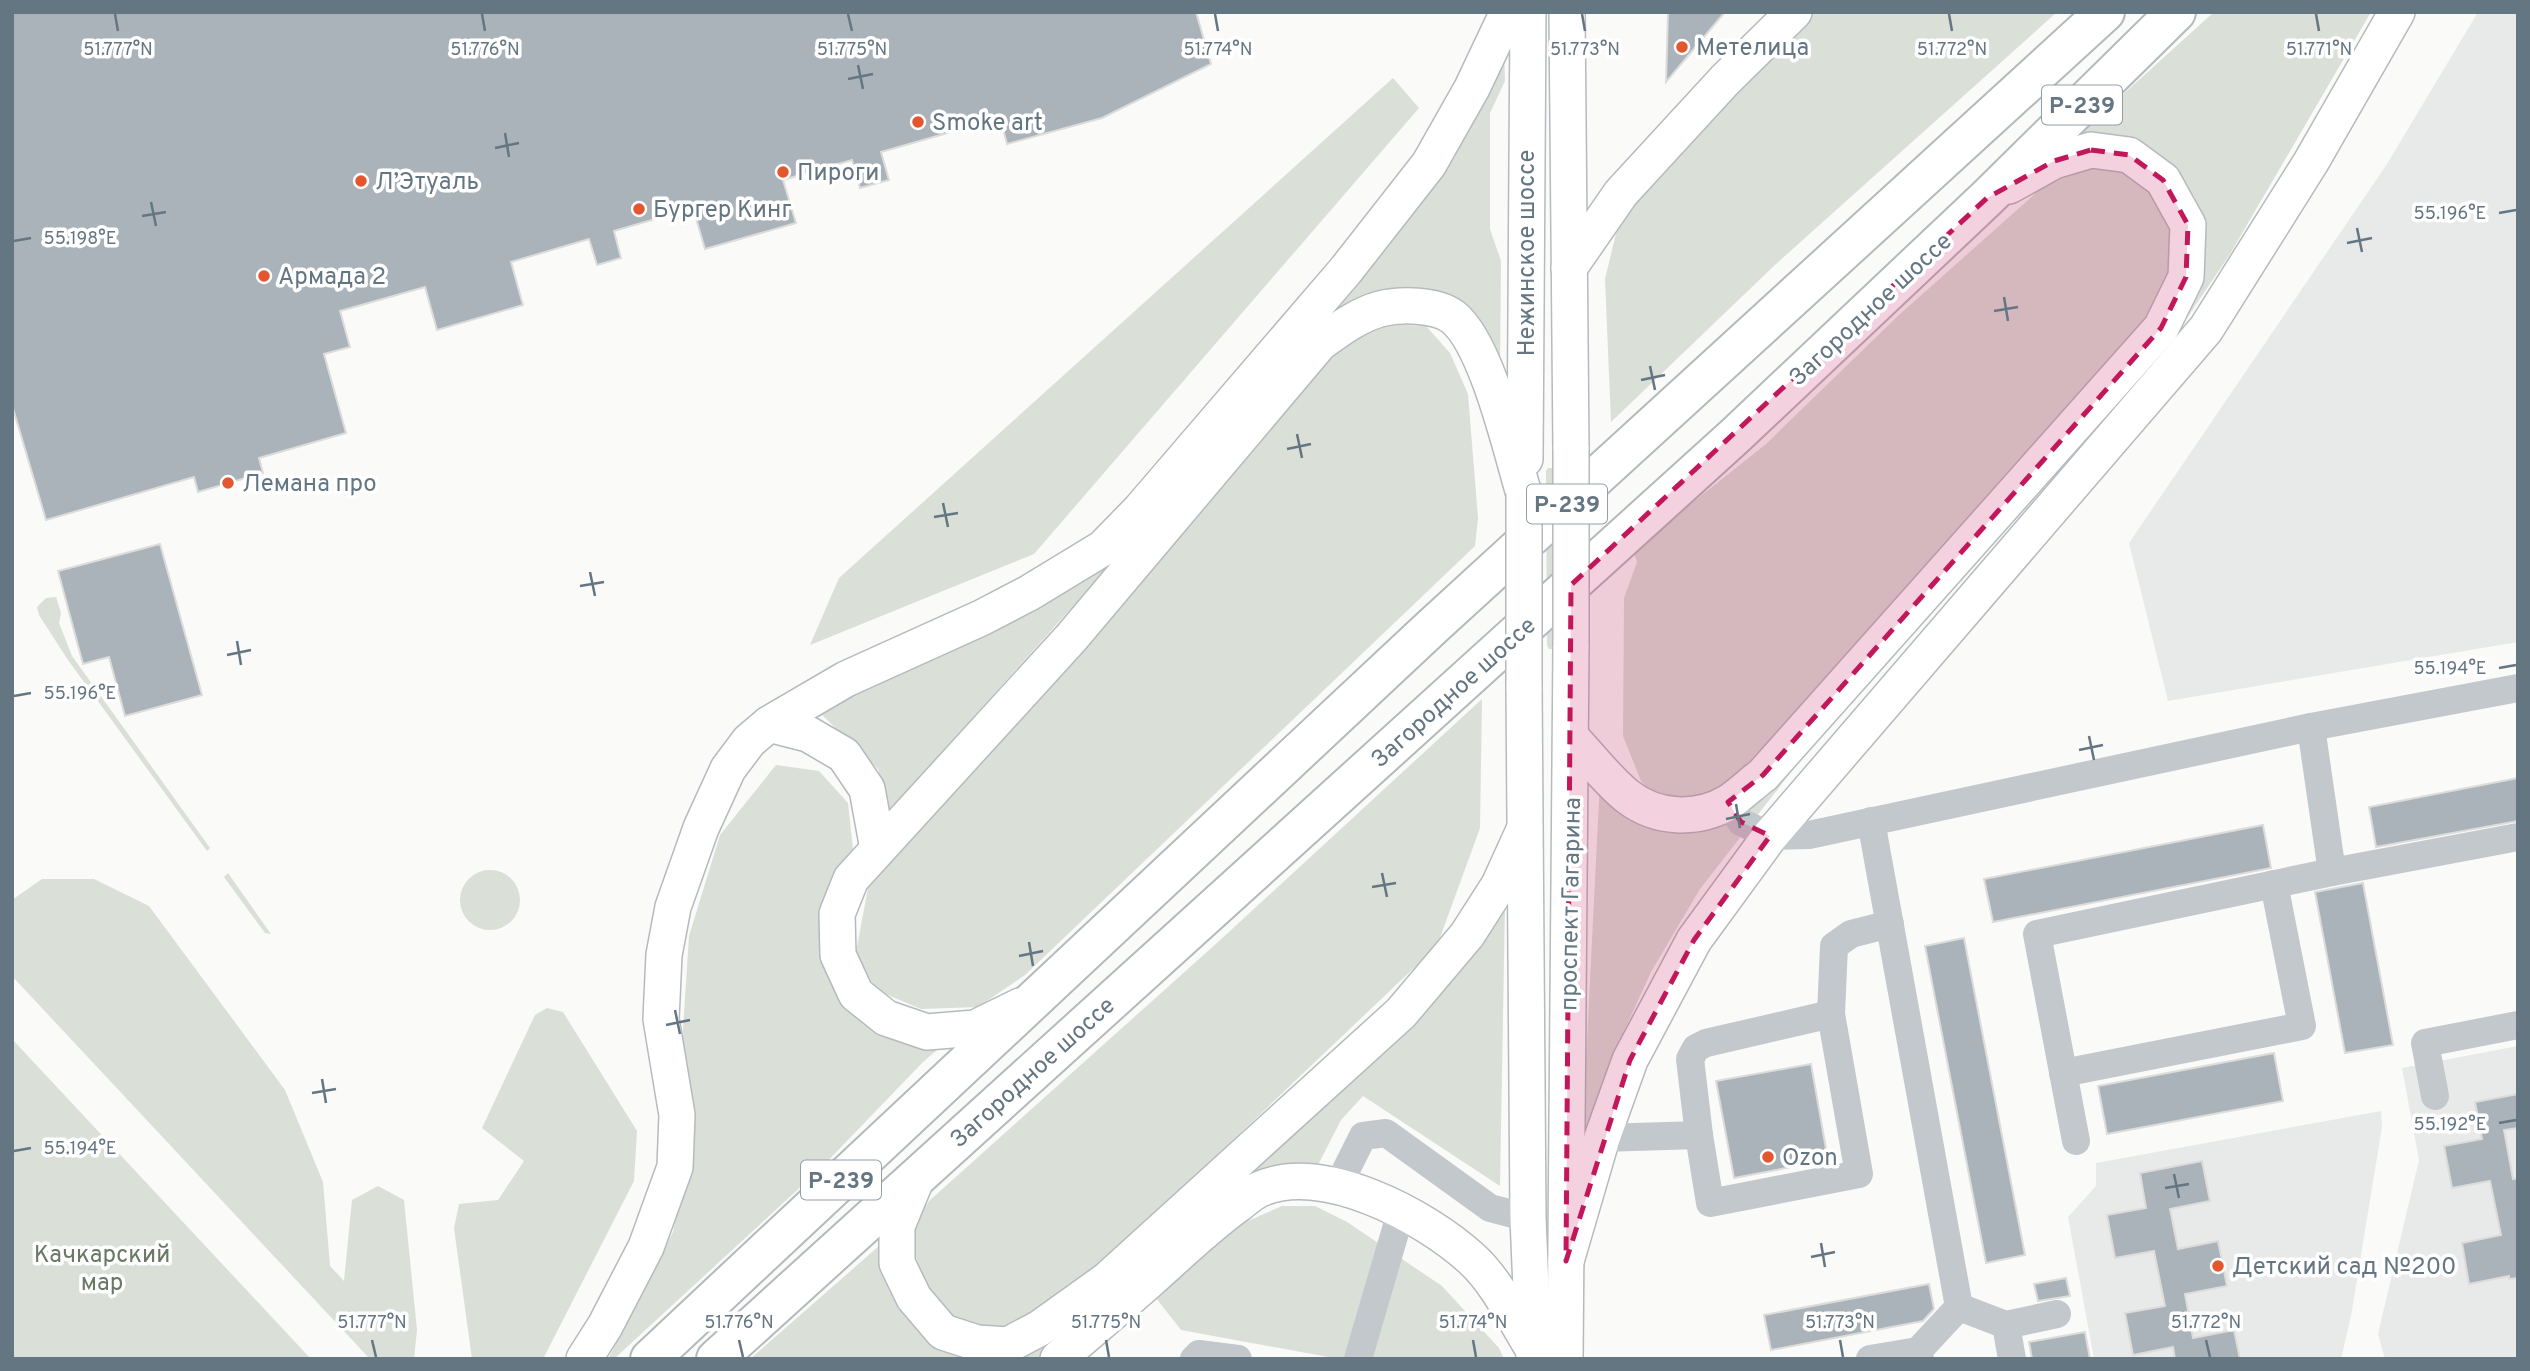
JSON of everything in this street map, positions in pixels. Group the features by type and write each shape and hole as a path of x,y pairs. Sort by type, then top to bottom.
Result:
{"highway":[{"name":"Загородное шоссе","path":"650,1359 1432,627 2105,12"},
{"name":"Загородное шоссе","path":"716,1359 1695,473 1987,198 2176,12"}],"main road":[{"path":"584,1359 605,1326 646,1247 675,1167 677,1115 661,1019 664,955 673,907 701,828 728,769 749,741 769,724 846,680 1017,599 1103,548 1140,509 1346,270 1429,164 1472,88 1508,12"},
{"name":"Нежинское шоссе","path":"1524,494 1528,12"},
{"name":"Нежинское шоссе","path":"1567,12 1571,449"},
{"path":"1569,268 1638,173 1725,80 1794,12"},
{"path":"1566,1261 1602,1138 1630,1060 1694,940 1770,836 2206,329 2311,162 2397,12"},
{"path":"1571,737 1628,797 1655,811 1681,817 1728,802 1763,775 2161,328 2186,277 2188,225 2163,180 2129,155 2091,150 2054,161 1987,198"},
{"path":"1032,1000 975,1028 927,1032 886,1018 856,994 838,956 837,914 851,879 1071,638 1320,343 1342,327 1380,309 1431,308 1453,317 1471,340 1490,380 1524,494"},
{"name":"проспект Гагарина","path":"1545,1356 1566,1261 1571,449"},
{"name":"проспект Гагарина","path":"1524,494 1528,1219 1545,1356"},
{"path":"769,724 808,734 844,755 867,789 878,849"},
{"path":"919,1173 897,1226 897,1263 914,1298 943,1332 977,1343 1008,1345 1040,1328 1107,1280 1401,1013 1467,935 1499,885 1524,830"},
{"path":"1058,1359 1203,1230 1258,1190 1290,1182 1325,1183 1348,1189 1401,1212 1437,1233 1473,1260 1545,1356"}],"street":[{"path":"1728,802 1741,822 1770,836 1809,835 2311,727 2518,688"},
{"path":"2311,727 2332,872"},
{"path":"1871,821 1959,1307"},
{"path":"2076,1141 2037,933 2518,837"},
{"path":"2063,1073 2302,1026 2274,884"},
{"path":"1831,1014 1706,1043 1696,1048 1690,1059 1710,1203 1859,1174 1831,1014 1834,946 1851,934 1890,924"},
{"path":"2435,1096 2425,1043 2518,1025"},
{"path":"1348,1189 1346,1170 1363,1136 1386,1133 1490,1208 1528,1219"},
{"path":"1602,1138 1699,1135"},
{"path":"1359,1359 1401,1212"},
{"path":"1959,1307 2006,1325 2057,1314"},
{"path":"1870,1359 1919,1355 1959,1307"},
{"path":"2006,1325 2012,1359"},
{"path":"1194,1359 1199,1354 1238,1359"}],"highlighted area":[{"path":"2091,150 2129,155 2163,180 2188,225 2186,277 2161,328 1763,775 1728,802 1741,822 1770,836 1694,940 1630,1060 1566,1261 1571,585 1987,198 2054,161"}],"shaded area":[{"path":"2478,12 2518,12 2518,642 2168,701 2129,543 2387,164"},
{"path":"2518,1046 2518,1359 2385,1359 2378,1334 2419,1160 2402,1068"},
{"name":"Детский сад №200","path":"2381,1111 2382,1127 2351,1316 2341,1359 2094,1359 2068,1217 2096,1186 2096,1163"}],"green space":[{"path":"1811,12 2057,12 1776,264 1611,422 1605,279 1621,213"},
{"path":"2214,12 2371,12 2230,254 2158,361 1795,767 1700,889 1651,972 1610,1062 1582,1141 1600,781 1718,819 2203,267 2195,198 2168,163 2127,136 2077,136"},
{"path":"1504,49 1505,81 1490,113 1490,229 1501,261 1500,374 1397,290 1154,516 889,811 878,769 818,711 1089,570"},
{"path":"1393,78 1419,108 1034,554 810,645 839,578"},
{"path":"2098,166 2137,177 2168,209 2177,266 2156,313 1739,779 1700,803 1660,802 1641,781 1623,736 1624,598 1637,562 1633,550 1766,444 1899,315 2046,184"},
{"path":"1385,324 1426,326 1450,353 1468,394 1478,518 1475,546 1025,975 978,1007 921,1009 876,990 856,952 868,888 1221,486 1340,346"},
{"path":"1548,468 1552,468 1553,472 1552,649 1547,645"},
{"path":"56,597 61,613 59,623 72,656 210,848 207,851 68,660 39,615 37,607 46,598"},
{"path":"1482,699 1480,828 1437,946 1053,1306 997,1332 955,1320 929,1293 915,1255 915,1223 929,1201 1218,942"},
{"path":"776,765 819,771 848,803 854,858 824,907 820,940 838,989 859,1018 896,1041 945,1043 923,1062 819,1170 614,1359 608,1359 673,1232 694,1126 682,1045 689,936 720,835"},
{"path":"490,870 507,875 515,883 520,900 515,917 507,925 490,930 473,925 465,917 460,900 465,883 473,875"},
{"path":"228,873 271,934 265,933 224,877"},
{"path":"42,879 94,879 149,906 285,1090 323,1182 330,1266 344,1281 352,1200 378,1186 404,1200 417,1330 414,1359 370,1359 12,976 12,900"},
{"path":"1505,903 1500,1186 1363,1096 1341,1120 1319,1163 1306,1169 1266,1169 1225,1194 1083,1327 1040,1359 750,1359 879,1246 885,1281 933,1341 1012,1356"},
{"path":"547,1008 563,1012 637,1131 634,1181 543,1359 472,1359 454,1228 459,1204 498,1200 524,1161 482,1128 535,1015"},
{"name":"Качкарский мар","path":"12,1039 311,1359 12,1359"},
{"path":"1282,1206 1315,1206 1347,1222 1442,1286 1499,1348 1504,1359 1339,1359 1181,1330 1156,1298 1241,1224"}],"building":[{"name":"Армада 2","path":"12,12 1196,12 1211,64 1102,118 1007,144 1000,118 881,152 889,180 860,188 852,160 783,180 796,223 705,249 693,208 614,231 621,258 597,265 589,239 511,262 523,305 437,330 425,287 340,311 350,347 324,354 346,433 259,458 263,473 198,492 194,477 46,520 12,405"},
{"name":"Метелица","path":"1668,12 1725,12 1666,82"},
{"path":"160,544 202,695 125,716 109,657 83,664 58,571"},
{"path":"2518,778 2518,821 2376,847 2369,807"},
{"path":"2263,825 2271,868 1993,922 1984,879"},
{"path":"2363,883 2393,1045 2345,1053 2315,892"},
{"path":"1964,938 2025,1255 1986,1263 1925,946"},
{"path":"2274,1053 2283,1101 2107,1134 2098,1086"},
{"path":"1811,1064 1828,1160 1734,1178 1716,1081"},
{"path":"2518,1094 2518,1128 2504,1130 2513,1179 2518,1178 2518,1278 2509,1279 2509,1276 2469,1284 2462,1243 2501,1235 2490,1181 2452,1188 2444,1146 2482,1139 2475,1102"},
{"path":"2202,1161 2210,1201 2170,1209 2178,1249 2218,1241 2227,1286 2185,1294 2193,1338 2234,1330 2240,1359 2175,1359 2173,1347 2133,1355 2125,1313 2165,1306 2154,1251 2115,1258 2107,1215 2146,1208 2140,1173"},
{"path":"2066,1278 2070,1296 2038,1301 2034,1284"},
{"path":"1929,1284 1934,1309 1923,1321 1771,1350 1764,1315"},
{"path":"2085,1332 2090,1359 2032,1359 2029,1342"}],"place":[{"name":"Метелица","path":"1682,47"},
{"name":"Smoke art","path":"918,122"},
{"name":"Пироги","path":"783,172"},
{"name":"Л’Этуаль","path":"361,181"},
{"name":"Бургер Кинг","path":"639,209"},
{"name":"Армада 2","path":"264,276"},
{"name":"Лемана про","path":"228,483"},
{"name":"Ozon","path":"1768,1157"},
{"name":"Детский сад №200","path":"2218,1266"}]}
